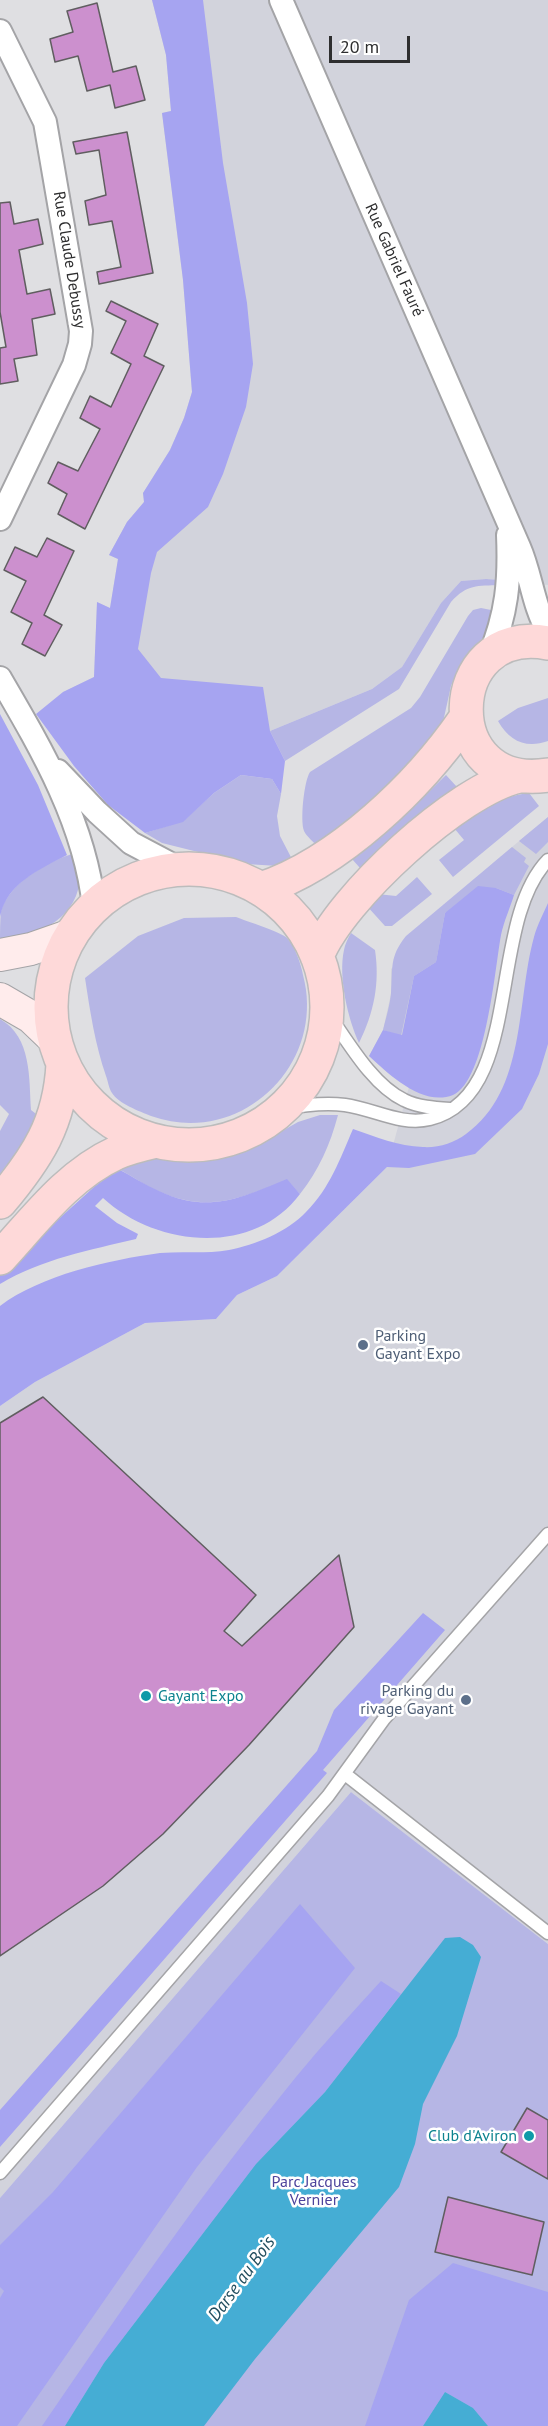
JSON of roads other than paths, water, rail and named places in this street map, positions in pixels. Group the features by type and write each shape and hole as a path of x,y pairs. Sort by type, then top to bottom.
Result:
{"main road":[{"path":"534,776 502,770 487,759 470,737 465,719 465,700 471,680 489,657 516,643 548,643"},
{"path":"261,889 289,879 319,861 379,815 426,769 465,719"},
{"path":"317,956 336,920 358,893 431,828 495,783 534,776"},
{"path":"0,1202 28,1167 53,1123 59,1100 58,1051 51,1008 54,978 71,935 94,908 116,890 141,878 161,872 194,869 229,875 261,889 294,918 317,956 325,983 327,1012 322,1043 311,1072 298,1092 282,1109 257,1127 216,1142 186,1145 133,1137 86,1099 58,1051"},
{"path":"0,1258 48,1205 82,1173 119,1152 133,1137"}],"street":[{"name":"Rue Gabriel Fauré","path":"281,0 526,562 537,607 548,631"},
{"name":"Rue Claude Debussy","path":"0,31 45,122 81,331 74,365 0,519"},
{"name":"Rue Gabriel Fauré","path":"489,657 504,618 508,592 507,521"},
{"path":"0,678 45,756 78,834 89,874 94,908"},
{"path":"45,756 114,828 142,850 182,870"},
{"path":"0,955 71,935"},
{"path":"0,999 31,1017 58,1051"}],"lane":[{"path":"282,1109 317,1103 339,1104 410,1121 432,1119 462,1102 471,1092 488,1062 494,1042 514,933 532,884 548,860"},
{"path":"327,1012 360,1059 394,1094 417,1105 451,1109"},
{"path":"0,2174 321,1805 384,1719 548,1534"},
{"path":"345,1774 548,1933"}],"water":[{"name":"Darse au Bois","path":"460,1937 473,1945 481,1957 457,2036 423,2104 415,2144 399,2187 255,2359 204,2426 65,2426 104,2363 256,2164 325,2092 445,1938"},
{"path":"445,2392 473,2408 488,2426 423,2426"}],"place":[{"name":"Parking Gayant Expo","path":"363,1345"},
{"name":"Gayant Expo","path":"146,1696"},
{"name":"Parking du rivage Gayant","path":"466,1700"},
{"name":"Club d'Aviron","path":"529,2136"}],"park label":[{"name":"Parc Jacques Vernier","path":"314,2191"}]}
